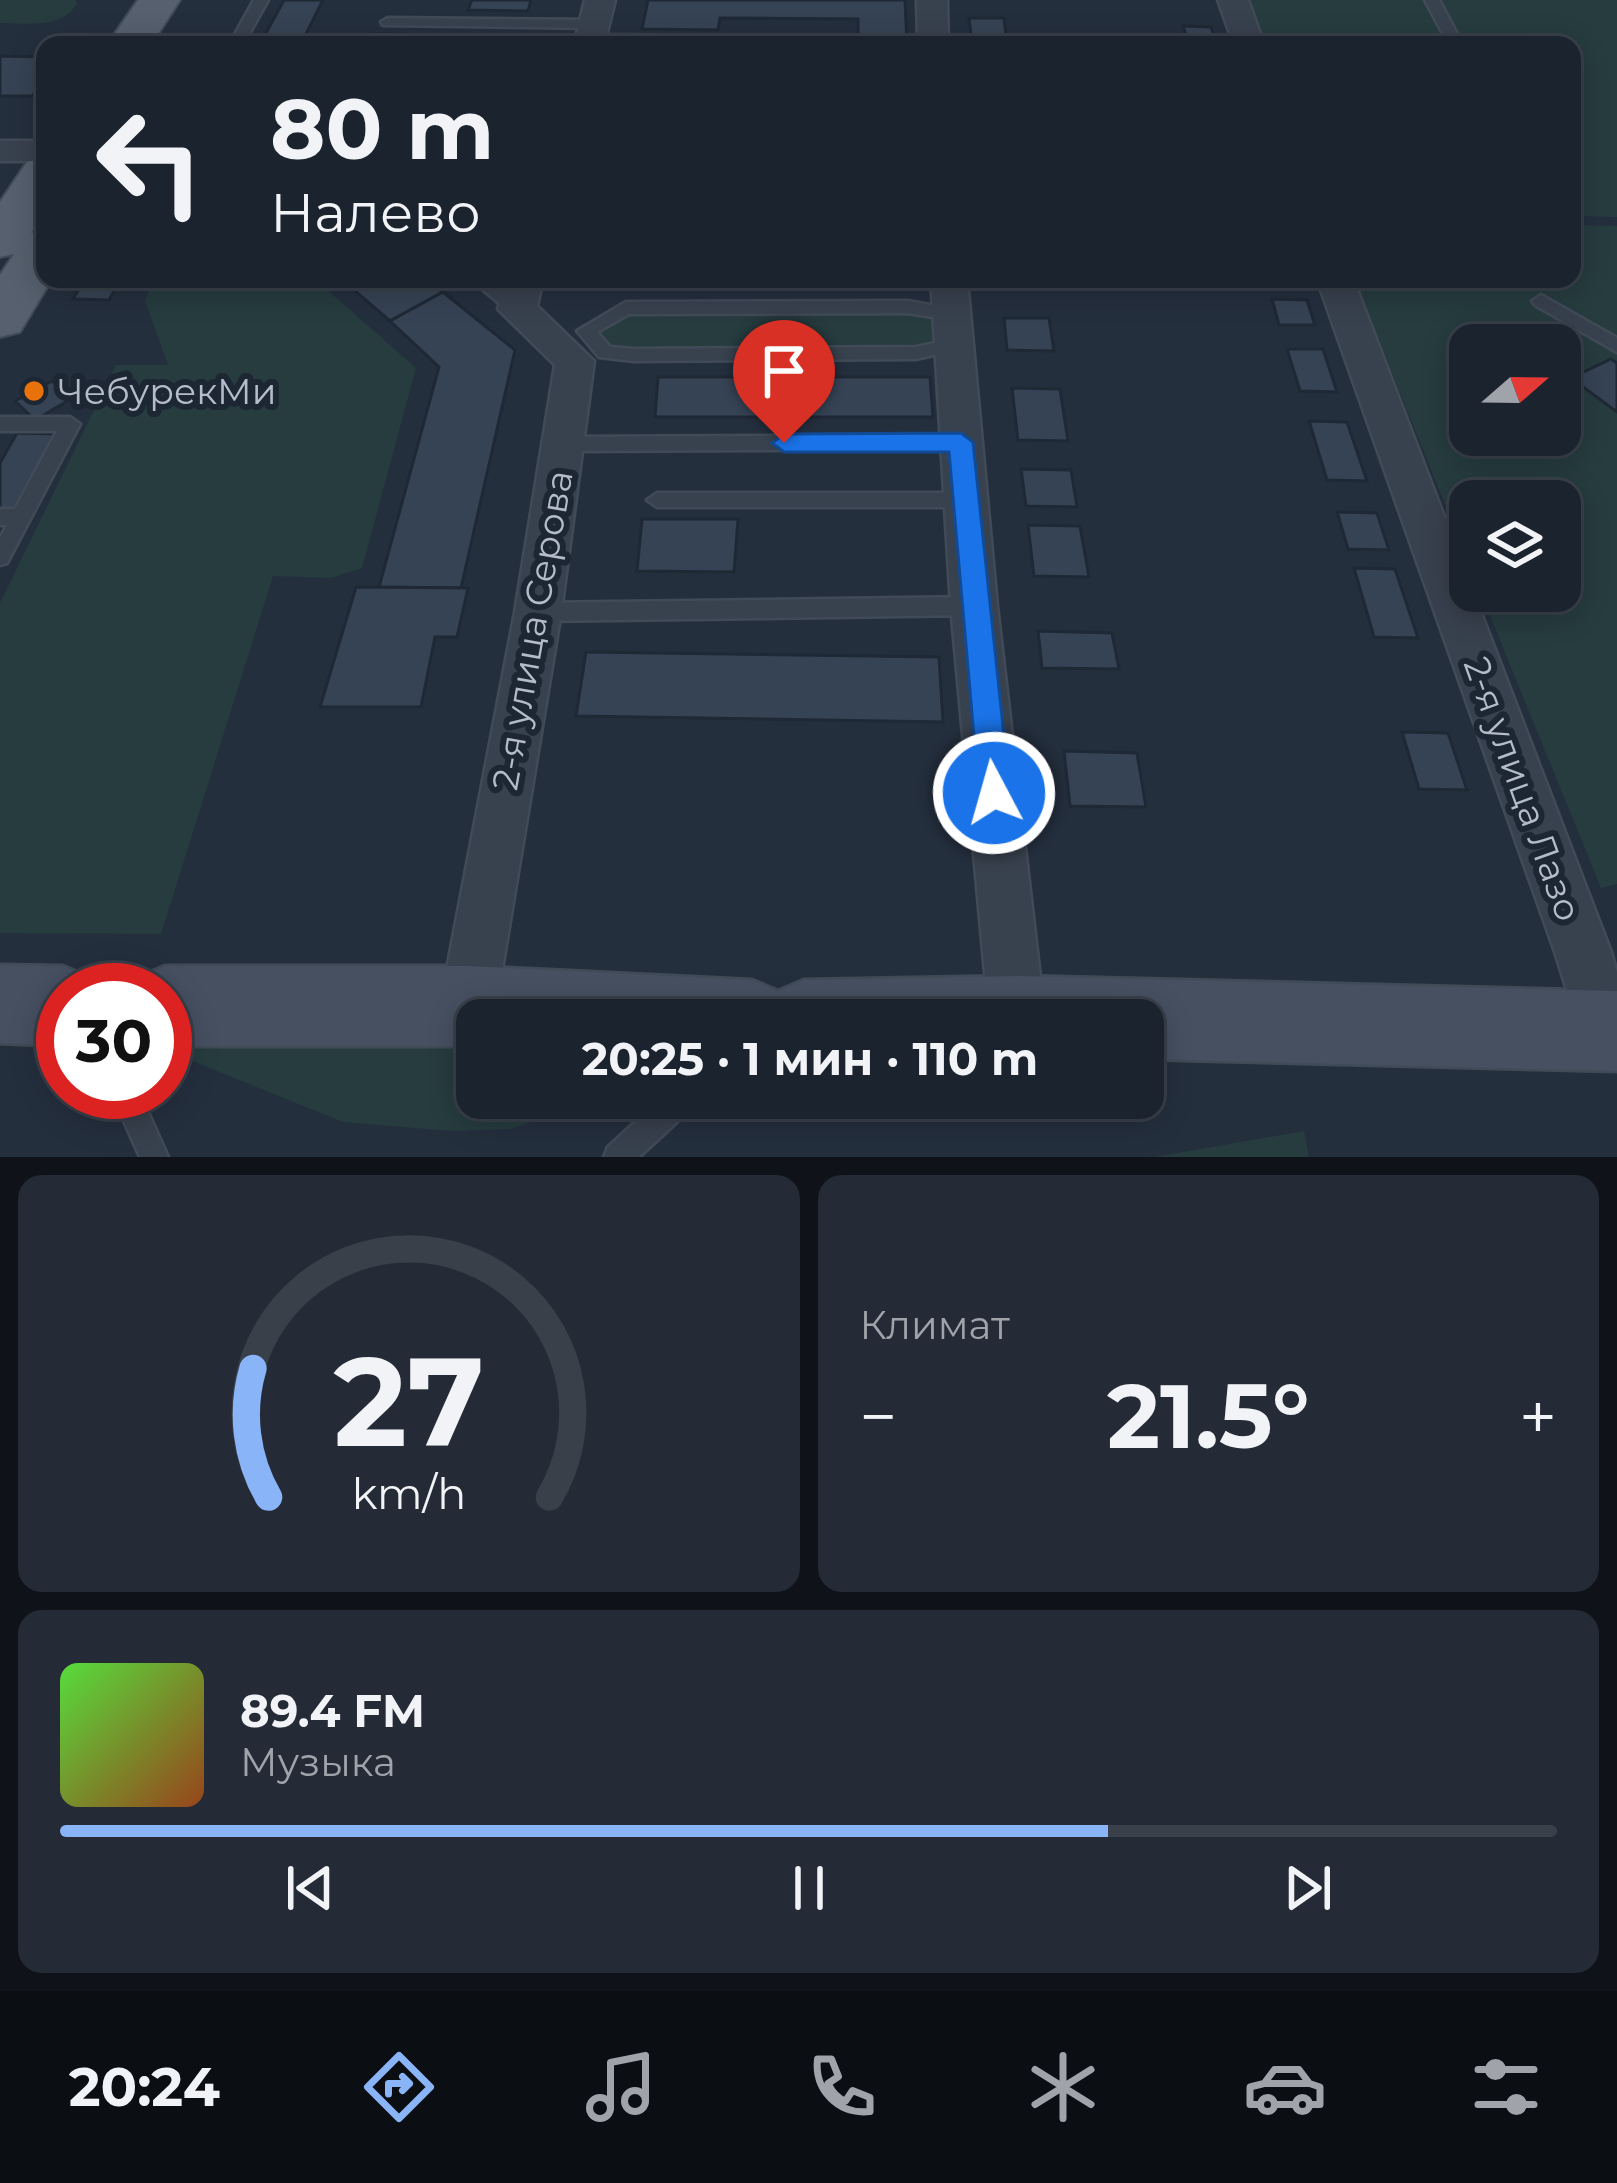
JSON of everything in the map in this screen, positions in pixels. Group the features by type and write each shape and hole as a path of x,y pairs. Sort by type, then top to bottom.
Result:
{"main road":[{"path":"136,36 159,0"},
{"path":"176,36 198,0"},
{"path":"0,241 36,187"},
{"path":"0,319 36,261"},
{"path":"0,1004 36,1005"},
{"path":"192,1006 456,1006"},
{"path":"1164,1019 1612,1030"}],"street":[{"path":"932,0 933,36"},
{"path":"1233,0 1246,36"},
{"path":"0,151 36,151"},
{"path":"950,288 974,605 1016,999"},
{"name":"2-я улица Лазо","path":"1339,288 1600,947 1612,1030"},
{"path":"521,294 572,337"},
{"name":"2-я улица Серова","path":"469,999 564,445 575,361 572,337"}],"lane":[{"path":"241,36 261,0"},
{"path":"1432,0 1451,36"},
{"path":"388,22 593,27 695,36"},
{"path":"1541,301 1617,346"},
{"path":"908,307 945,313 954,335 946,347 935,352 634,355 605,353 572,337 626,308 908,307"},
{"path":"0,424 70,424 10,517 0,557"},
{"path":"564,445 961,442"},
{"path":"657,500 965,500"},
{"path":"538,612 974,605"},
{"path":"136,1119 154,1157"},
{"path":"618,1157 659,1119"}],"green space":[{"path":"0,0 77,2 54,21 21,24 0,23"},
{"path":"1244,0 1617,0 1617,217 1581,216 1581,36 1259,36"},
{"path":"1581,225 1617,226 1617,884 1601,888 1489,612 1581,612 1581,480 1449,480 1449,514 1358,288 1581,288"},
{"path":"150,288 325,288 416,368 362,568 331,578 273,576 161,934 0,933 0,603 116,365 168,365 145,301"},
{"path":"626,308 940,313 935,352 610,354 599,327"},
{"path":"192,1031 456,1032 456,1119 540,1119 510,1129 451,1131 343,1122 192,1061"},
{"path":"1304,1131 1309,1157 1154,1157"}],"building":[{"path":"284,0 323,0 305,36 264,36"},
{"path":"472,0 531,0 528,11 468,10"},
{"path":"648,0 905,0 907,36 858,36 858,19 720,18 718,30 642,29"},
{"path":"969,18 1004,18 1006,35 971,35"},
{"path":"1183,26 1211,27 1214,36 1186,36"},
{"path":"372,34 520,36 371,36"},
{"path":"0,56 36,57 32,96 0,96"},
{"path":"80,288 116,288 109,300 73,299"},
{"path":"352,288 438,288 443,292 390,321"},
{"path":"443,292 515,350 461,588 379,587 439,367 390,321"},
{"path":"1272,299 1307,300 1315,325 1279,325"},
{"path":"1004,318 1049,318 1054,351 1007,350"},
{"path":"1287,349 1323,349 1337,392 1300,391"},
{"path":"1611,359 1617,363 1617,412 1581,385 1581,373"},
{"path":"658,377 930,377 933,417 655,417"},
{"path":"52,381 71,399 35,420 15,401"},
{"path":"1012,388 1060,389 1068,441 1018,440"},
{"path":"1309,421 1347,422 1367,481 1327,480"},
{"path":"17,433 56,434 12,512 0,512 0,463"},
{"path":"1021,469 1071,470 1077,507 1026,506"},
{"path":"1337,512 1377,513 1389,550 1348,549"},
{"path":"642,519 738,519 734,572 637,571"},
{"path":"1028,525 1080,526 1089,577 1034,576"},
{"path":"1354,568 1395,569 1418,638 1374,637"},
{"path":"356,587 468,588 457,637 435,637 421,707 320,707"},
{"path":"1038,631 1112,633 1119,669 1042,668"},
{"path":"586,652 939,657 943,722 576,716"},
{"path":"1402,732 1448,733 1467,790 1419,789"},
{"path":"1064,751 1137,753 1146,807 1070,806"}],"place":[{"name":"ЧебурекМи","path":"34,391"}],"route":[{"path":"784,443 961,442 994,793"}]}
